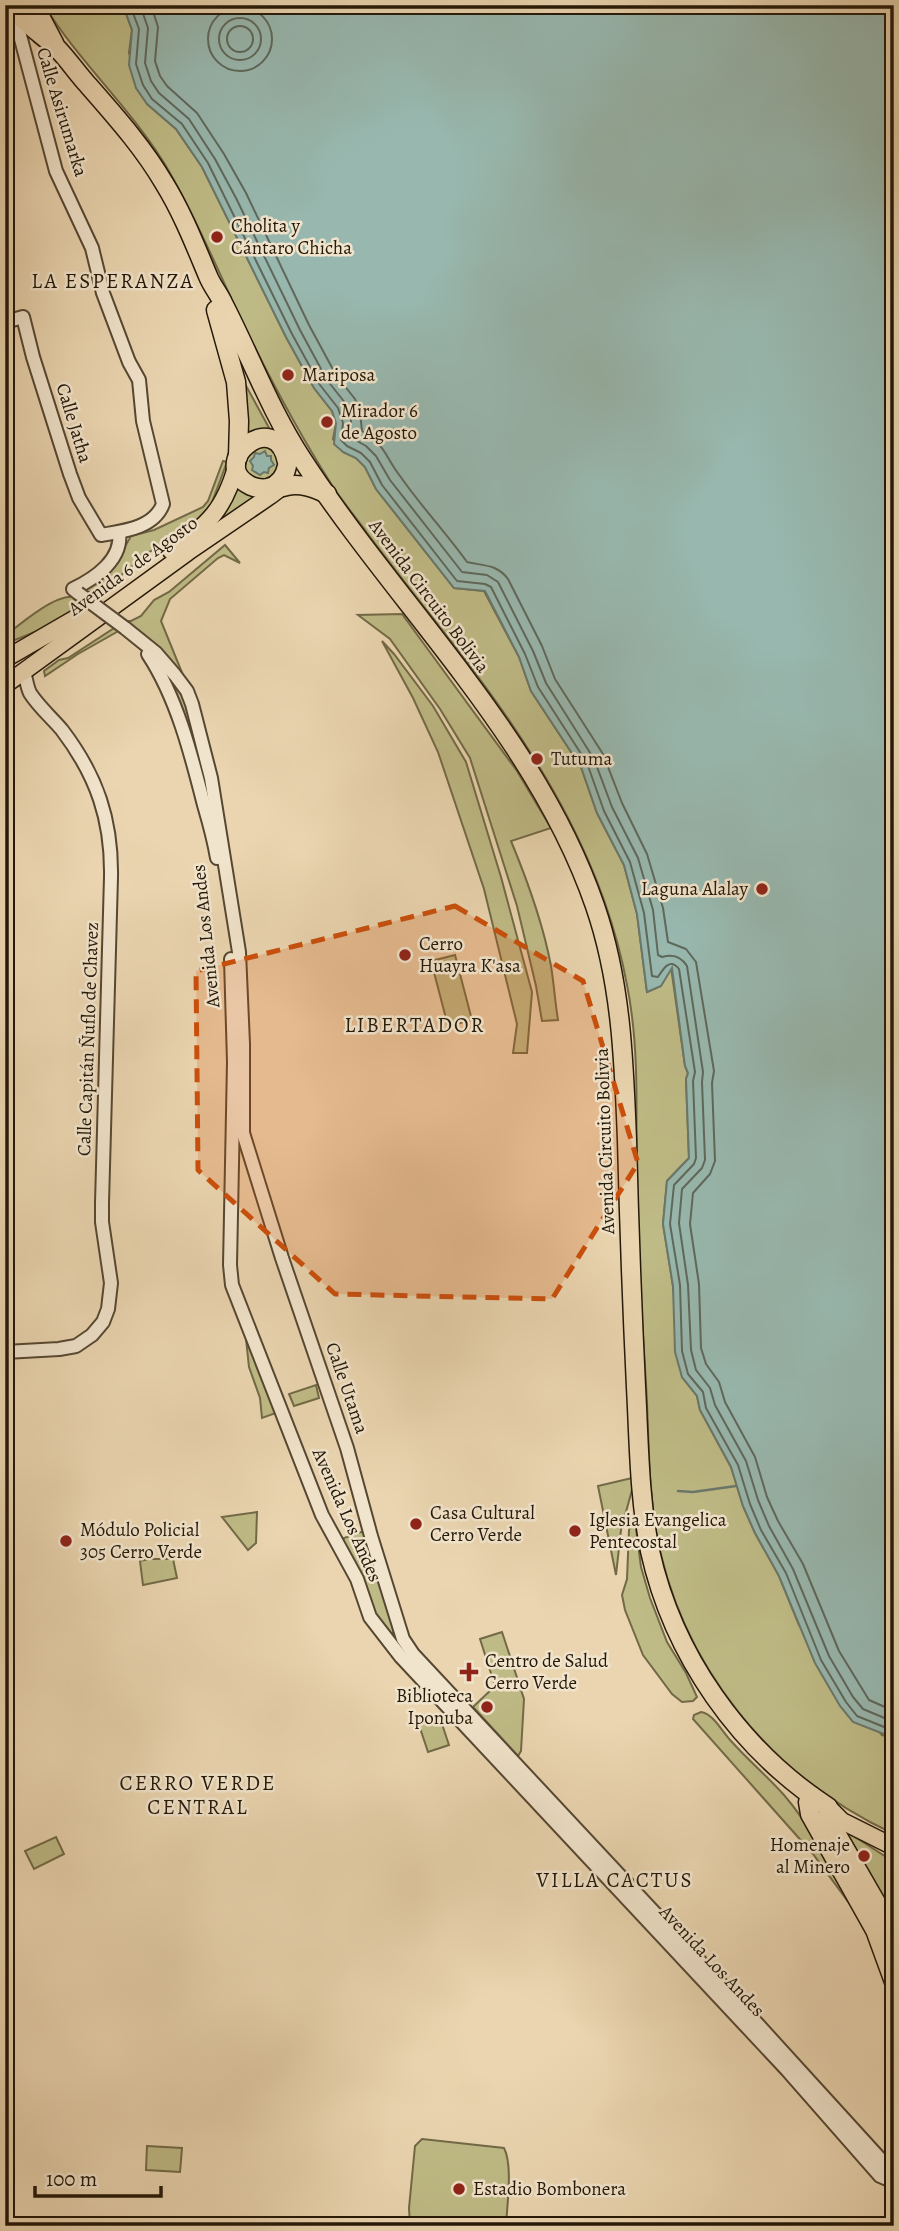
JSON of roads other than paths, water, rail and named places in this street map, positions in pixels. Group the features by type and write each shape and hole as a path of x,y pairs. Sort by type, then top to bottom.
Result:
{"highway":[{"name":"Avenida Circuito Bolivia","path":"34,5 55,46"},
{"name":"Avenida Circuito Bolivia","path":"10,7 55,46 150,161 166,185 211,282 223,301 283,462 327,494 520,754 563,826 583,872 609,952 620,1022 641,1492 650,1550 673,1624 715,1698 762,1754 828,1807"},
{"name":"Avenida Circuito Bolivia","path":"211,282 237,390 237,460"},
{"path":"283,462 256,487 245,482 240,475 237,460 243,447 263,438 283,462 297,485 315,488 327,494"},
{"path":"812,1796 808,1802 810,1814 875,1930 894,1982"},
{"path":"828,1807 829,1819 881,1911 894,1942"}],"main road":[{"name":"Avenida 6 de Agosto","path":"5,659 76,620 204,527 214,517 225,498 237,460"},
{"name":"Avenida 6 de Agosto","path":"5,685 199,544 283,462"},
{"name":"Avenida Circuito Bolivia","path":"828,1807 894,1837"},
{"name":"Avenida Circuito Bolivia","path":"828,1807 842,1821 894,1847"}],"street":[{"name":"Calle Asirumarka","path":"10,7 56,171 92,248 103,293 129,362 139,380 143,421 163,504 159,514 146,523 119,532"},
{"name":"Calle Jatha","path":"5,322 23,317 79,498 102,534 119,532"},
{"name":"Avenida Los Andes","path":"119,532 121,545 115,556 76,591 156,653 187,691 211,778 235,919 240,962 243,1044 230,1265 232,1285 308,1479 332,1535 357,1579 370,1617 401,1657 787,2070 880,2176 894,2182"},
{"name":"Avenida Los Andes","path":"140,642 165,683 178,716 196,771 216,851 232,964 238,1129"},
{"name":"Calle Capitán Ñuflo de Chavez","path":"5,1352 59,1349 85,1341 103,1322 111,1297 102,1222 111,877 108,825 84,763 60,728 29,692 24,672"},
{"name":"Calle Utama","path":"238,1129 328,1388 403,1639 413,1654"},
{"name":"Avenida Los Andes","path":"413,1654 894,2174"}],"water":[{"name":"Laguna Alalay","path":"123,5 894,5 894,1738 853,1722 840,1706 815,1663 779,1576 755,1533 731,1467 700,1410 697,1396 682,1377 675,1352 673,1286 663,1224 667,1181 689,1158 688,1073 672,968 661,986 647,992 637,914 624,865 597,813 581,767 531,691 519,657 485,591 454,588 376,489 365,467 334,444 336,423 332,411 314,388 286,337 202,167 176,129 147,104 136,88 129,65 132,30"},
{"path":"265,451 267,456 271,456 274,465 269,468 268,473 260,475 252,470 250,461 255,453"}],"waterway":[{"path":"83,11 106,13 127,5"},
{"path":"678,1491 693,1492 736,1486"}],"place":[{"name":"Cholita y Cántaro Chicha","path":"217,237"},
{"name":"Mariposa","path":"288,375"},
{"name":"Mirador 6 de Agosto","path":"327,422"},
{"name":"Tutuma","path":"537,759"},
{"name":"Laguna Alalay","path":"762,889"},
{"name":"Cerro Huayra K'asa","path":"405,955"},
{"name":"Casa Cultural Cerro Verde","path":"416,1524"},
{"name":"Iglesia Evangelica Pentecostal","path":"575,1531"},
{"name":"Módulo Policial 305 Cerro Verde","path":"66,1541"},
{"name":"Centro de Salud Cerro Verde","path":"469,1672"},
{"name":"Biblioteca Iponuba","path":"487,1707"},
{"name":"Homenaje al Minero","path":"864,1856"},
{"name":"Estadio Bombonera","path":"459,2189"}],"district":[{"name":"LA ESPERANZA","path":"113,281"},
{"name":"LIBERTADOR","path":"415,1025"},
{"name":"CERRO VERDE CENTRAL","path":"198,1795"},
{"name":"VILLA CACTUS","path":"615,1880"}]}
